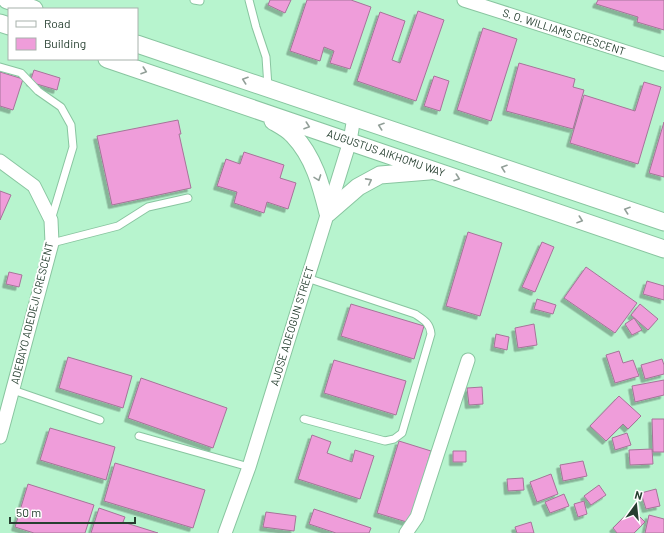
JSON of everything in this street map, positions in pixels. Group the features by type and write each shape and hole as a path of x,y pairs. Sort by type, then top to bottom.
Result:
{"street":[{"path":"8,0 31,8"},
{"name":"S. O. WILLIAMS CRESCENT","path":"464,0 489,4 664,64"},
{"path":"138,44 664,222"},
{"name":"AUGUSTUS AIKHOMU WAY","path":"110,60 664,249"},
{"path":"257,109 293,134 309,155 320,180 328,213 358,187 380,175 437,171"},
{"name":"AJOSE ADEOGUN STREET","path":"225,533 249,467 328,213 350,141 354,117"},
{"name":"ADEBAYO ADEDEJI CRESCENT","path":"0,161 34,186 51,220 52,244 0,437"},
{"path":"406,533 417,517 468,360"}],"lane":[{"path":"249,0 266,57 268,88"},
{"path":"0,67 21,73 38,91 61,107 71,124 73,147 51,220"},
{"path":"52,244 118,226 148,207 188,198"},
{"path":"304,419 385,441 394,439 402,433 431,334 430,327 424,320 415,314 307,278"},
{"path":"13,390 100,420"},
{"path":"139,436 249,467"}],"building":[{"path":"270,0 291,0 285,13 268,5"},
{"path":"307,0 351,0 371,7 350,69 330,63 334,51 324,47 320,61 290,51"},
{"path":"598,0 664,0 664,30 637,22 638,17 596,4"},
{"path":"418,11 444,20 416,101 357,81 380,12 405,21 392,60 400,63"},
{"path":"483,28 517,39 491,121 457,110"},
{"path":"519,63 575,79 573,87 584,90 573,129 506,111"},
{"path":"34,70 60,78 57,90 30,82"},
{"path":"0,72 23,79 13,110 0,106"},
{"path":"434,76 449,81 440,111 424,106"},
{"path":"644,82 661,87 638,164 570,143 584,95 635,111"},
{"path":"178,120 181,134 179,134 191,188 112,205 97,136"},
{"path":"664,122 664,177 649,173"},
{"path":"244,152 284,165 280,178 296,183 288,209 267,202 264,213 234,203 237,192 217,186 226,159 240,164"},
{"path":"0,191 11,195 0,220"},
{"path":"468,232 502,243 480,316 446,306"},
{"path":"542,242 554,247 535,292 522,287"},
{"path":"586,267 637,303 615,333 564,298"},
{"path":"9,272 22,275 19,287 6,284"},
{"path":"647,281 664,286 664,300 643,294"},
{"path":"537,299 556,305 553,314 534,309"},
{"path":"351,304 424,326 414,359 341,336"},
{"path":"640,304 658,319 648,330 631,315"},
{"path":"634,318 642,330 632,335 625,324"},
{"path":"534,324 537,345 518,348 515,328"},
{"path":"496,334 509,337 507,350 494,347"},
{"path":"619,351 623,363 633,360 639,376 615,383 606,355"},
{"path":"68,357 132,376 123,408 59,388"},
{"path":"662,359 664,374 645,379 641,365"},
{"path":"334,360 406,381 396,415 324,393"},
{"path":"141,378 227,408 213,448 128,418"},
{"path":"664,380 664,395 635,402 632,386"},
{"path":"482,387 483,404 469,405 467,388"},
{"path":"619,396 641,416 628,429 623,424 606,441 590,426"},
{"path":"652,419 664,419 664,452 653,452"},
{"path":"50,428 115,447 106,480 40,460"},
{"path":"627,433 631,445 615,450 612,438"},
{"path":"312,435 331,442 327,453 352,462 355,450 374,456 360,499 298,479"},
{"path":"399,441 431,451 410,523 377,513"},
{"path":"652,449 653,464 630,465 629,450"},
{"path":"453,451 466,451 466,462 453,462"},
{"path":"583,461 587,476 563,481 560,465"},
{"path":"115,463 205,490 193,528 104,501"},
{"path":"551,474 558,494 537,502 530,482"},
{"path":"523,478 524,490 508,491 507,479"},
{"path":"28,484 94,505 85,533 34,533 15,527"},
{"path":"599,485 606,495 591,505 584,496"},
{"path":"656,489 660,506 646,509 641,493"},
{"path":"564,494 569,506 550,513 545,502"},
{"path":"584,501 587,514 578,517 574,504"},
{"path":"99,508 125,517 123,522 158,533 91,533"},
{"path":"314,509 371,528 369,533 336,533 309,524"},
{"path":"632,509 645,522 634,533 617,533 613,528"},
{"path":"266,512 296,516 294,531 263,527"},
{"path":"649,515 664,519 664,533 645,533"},
{"path":"531,522 534,533 517,533 515,527"}]}
